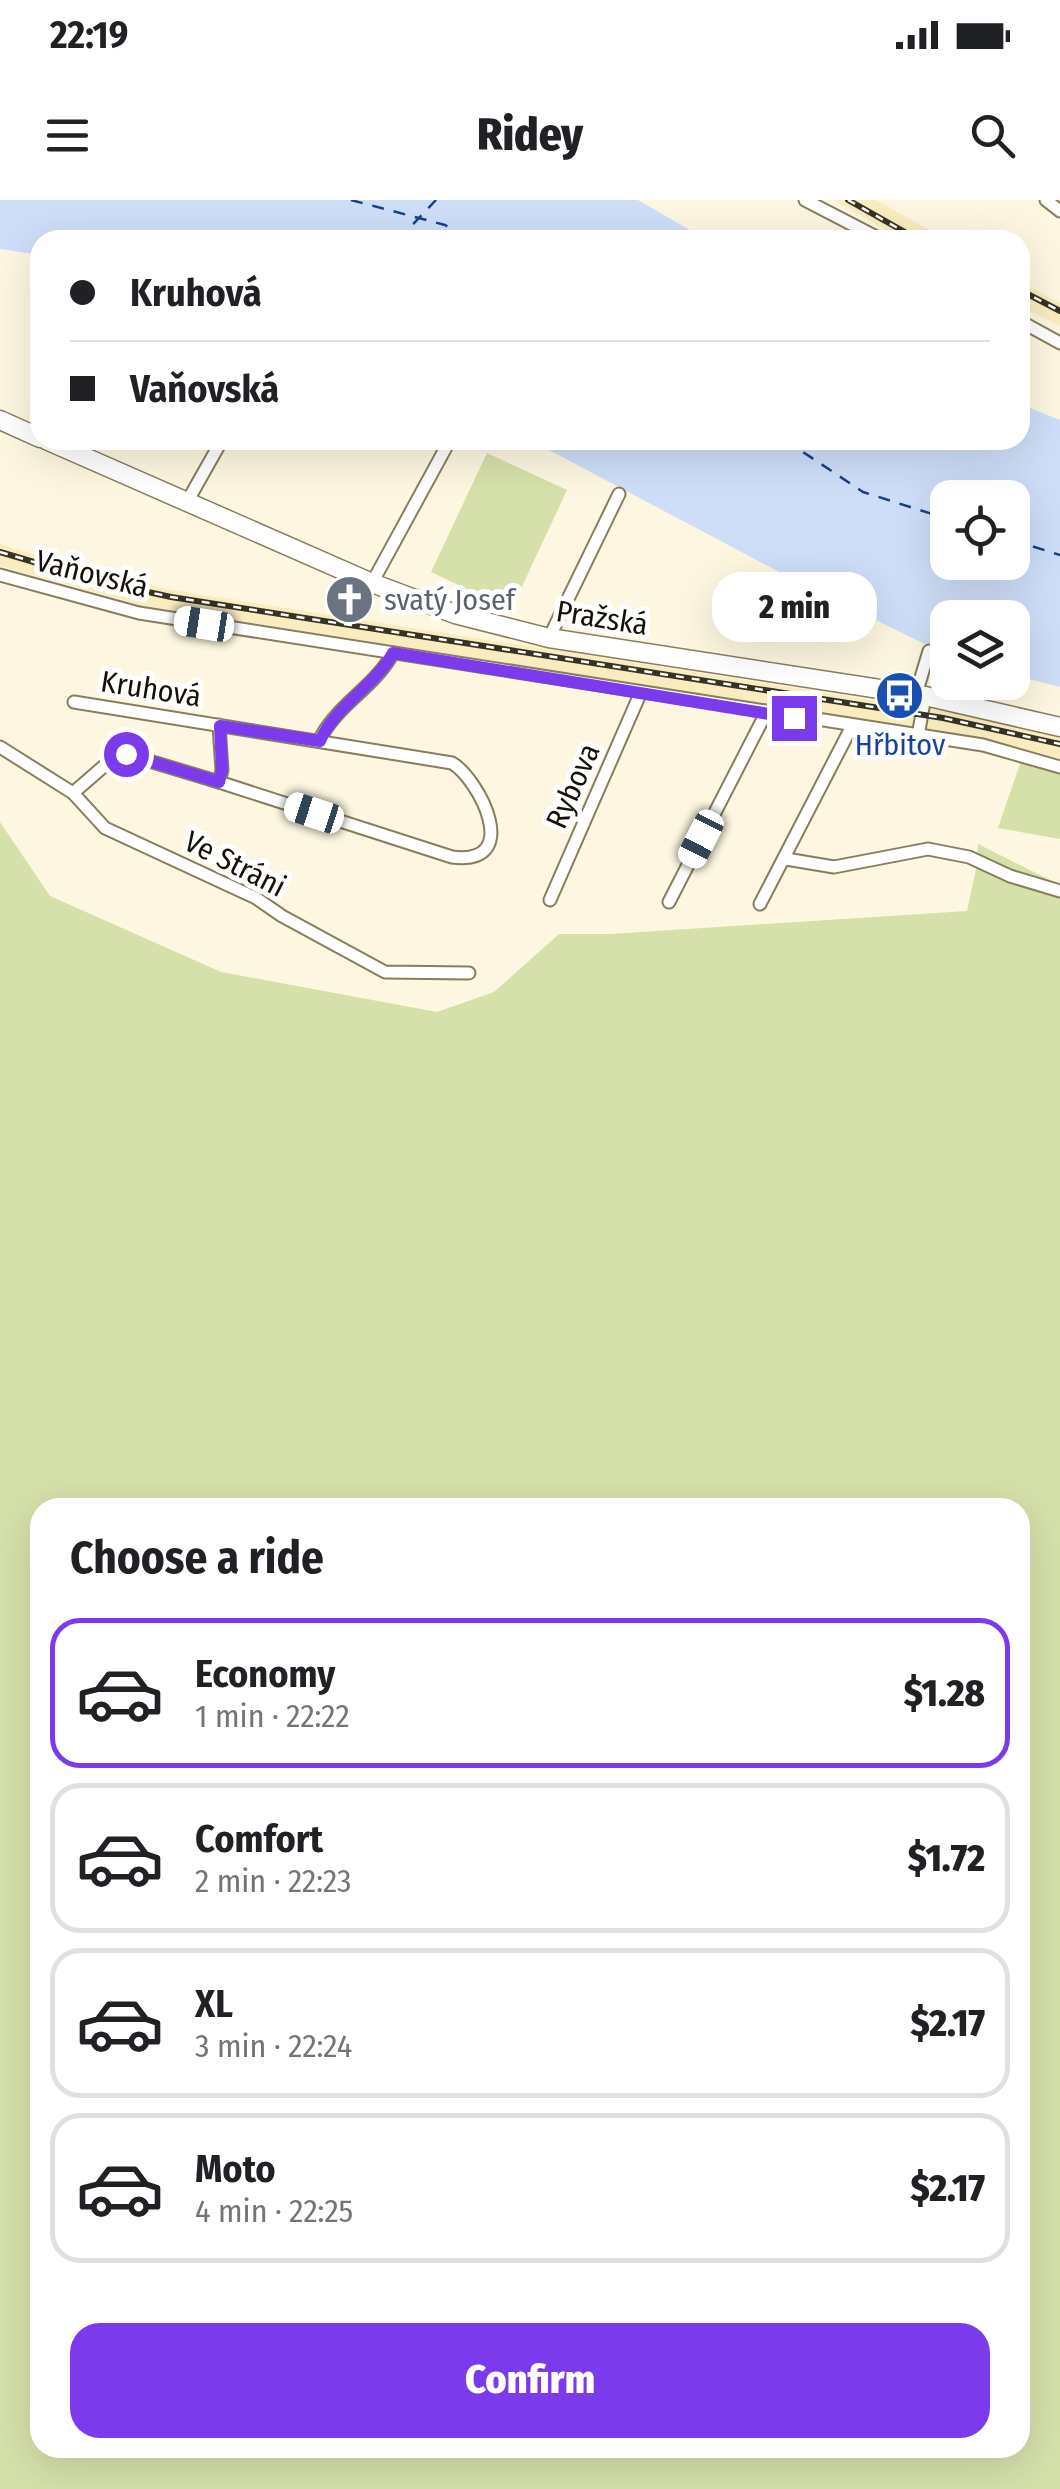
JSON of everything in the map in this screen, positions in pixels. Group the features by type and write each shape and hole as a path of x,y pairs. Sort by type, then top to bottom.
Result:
{"main road":[{"name":"Pražská","path":"0,420 30,433"},
{"name":"Pražská","path":"68,450 372,583 456,614 550,638 921,695 1060,728"}],"street":[{"path":"805,200 832,207 867,230"},
{"path":"1046,200 1060,211"},
{"path":"1030,326 1060,343"},
{"path":"187,502 216,450"},
{"path":"372,583 445,450"},
{"path":"550,638 619,494"},
{"name":"Vaňovská","path":"0,575 139,613 984,745 1060,766"},
{"path":"918,736 929,650"},
{"path":"320,741 325,728 382,673 393,653"},
{"name":"Rybova","path":"550,900 641,692"},
{"name":"Kruhová","path":"73,793 112,759 126,754 452,857 475,856 488,848 492,838 490,820 458,766 441,760 74,702"},
{"path":"668,902 766,713"},
{"name":"Kruhová","path":"219,782 220,726"},
{"path":"760,904 852,726"},
{"name":"Ve Stráni","path":"0,747 73,793 106,828 256,898 385,972 469,973"},
{"path":"786,858 834,867 928,849 969,857 1010,876 1060,891"}],"shaded area":[{"path":"833,200 876,200 929,230 886,230"},
{"path":"1030,286 1060,303 1060,326 1030,311"},
{"path":"0,544 100,574 172,590 980,717 1060,736 1060,758 941,732 145,606 0,566"}],"green space":[{"path":"487,453 567,490 511,610 431,572"},
{"path":"1022,758 1060,769 1060,839 998,828"},
{"path":"0,822 50,896 221,972 437,1012 494,992 559,934 967,911 978,844 1060,885 1060,2489 0,2489"}],"water":[{"path":"0,200 638,200 690,230 30,230 30,254 0,249"},
{"path":"1030,408 1060,420 1060,687 1030,679 1030,600 930,600 930,647 800,583 549,450 1030,450"}],"ferry route":[{"path":"351,200 453,230"},
{"path":"408,230 436,200"},
{"path":"800,450 863,492 930,513"},
{"path":"1030,546 1060,555"}],"railway":[{"path":"848,200 901,230"},
{"path":"1030,295 1060,311"},
{"path":"0,552 98,581 171,597 943,718 1060,744"}],"place":[{"name":"svatý Josef","path":"349,600"},
{"name":"Hřbitov","path":"900,696"}],"route":[{"path":"126,754 219,782 220,726 320,741 325,728 382,673 393,653 794,718"}]}
